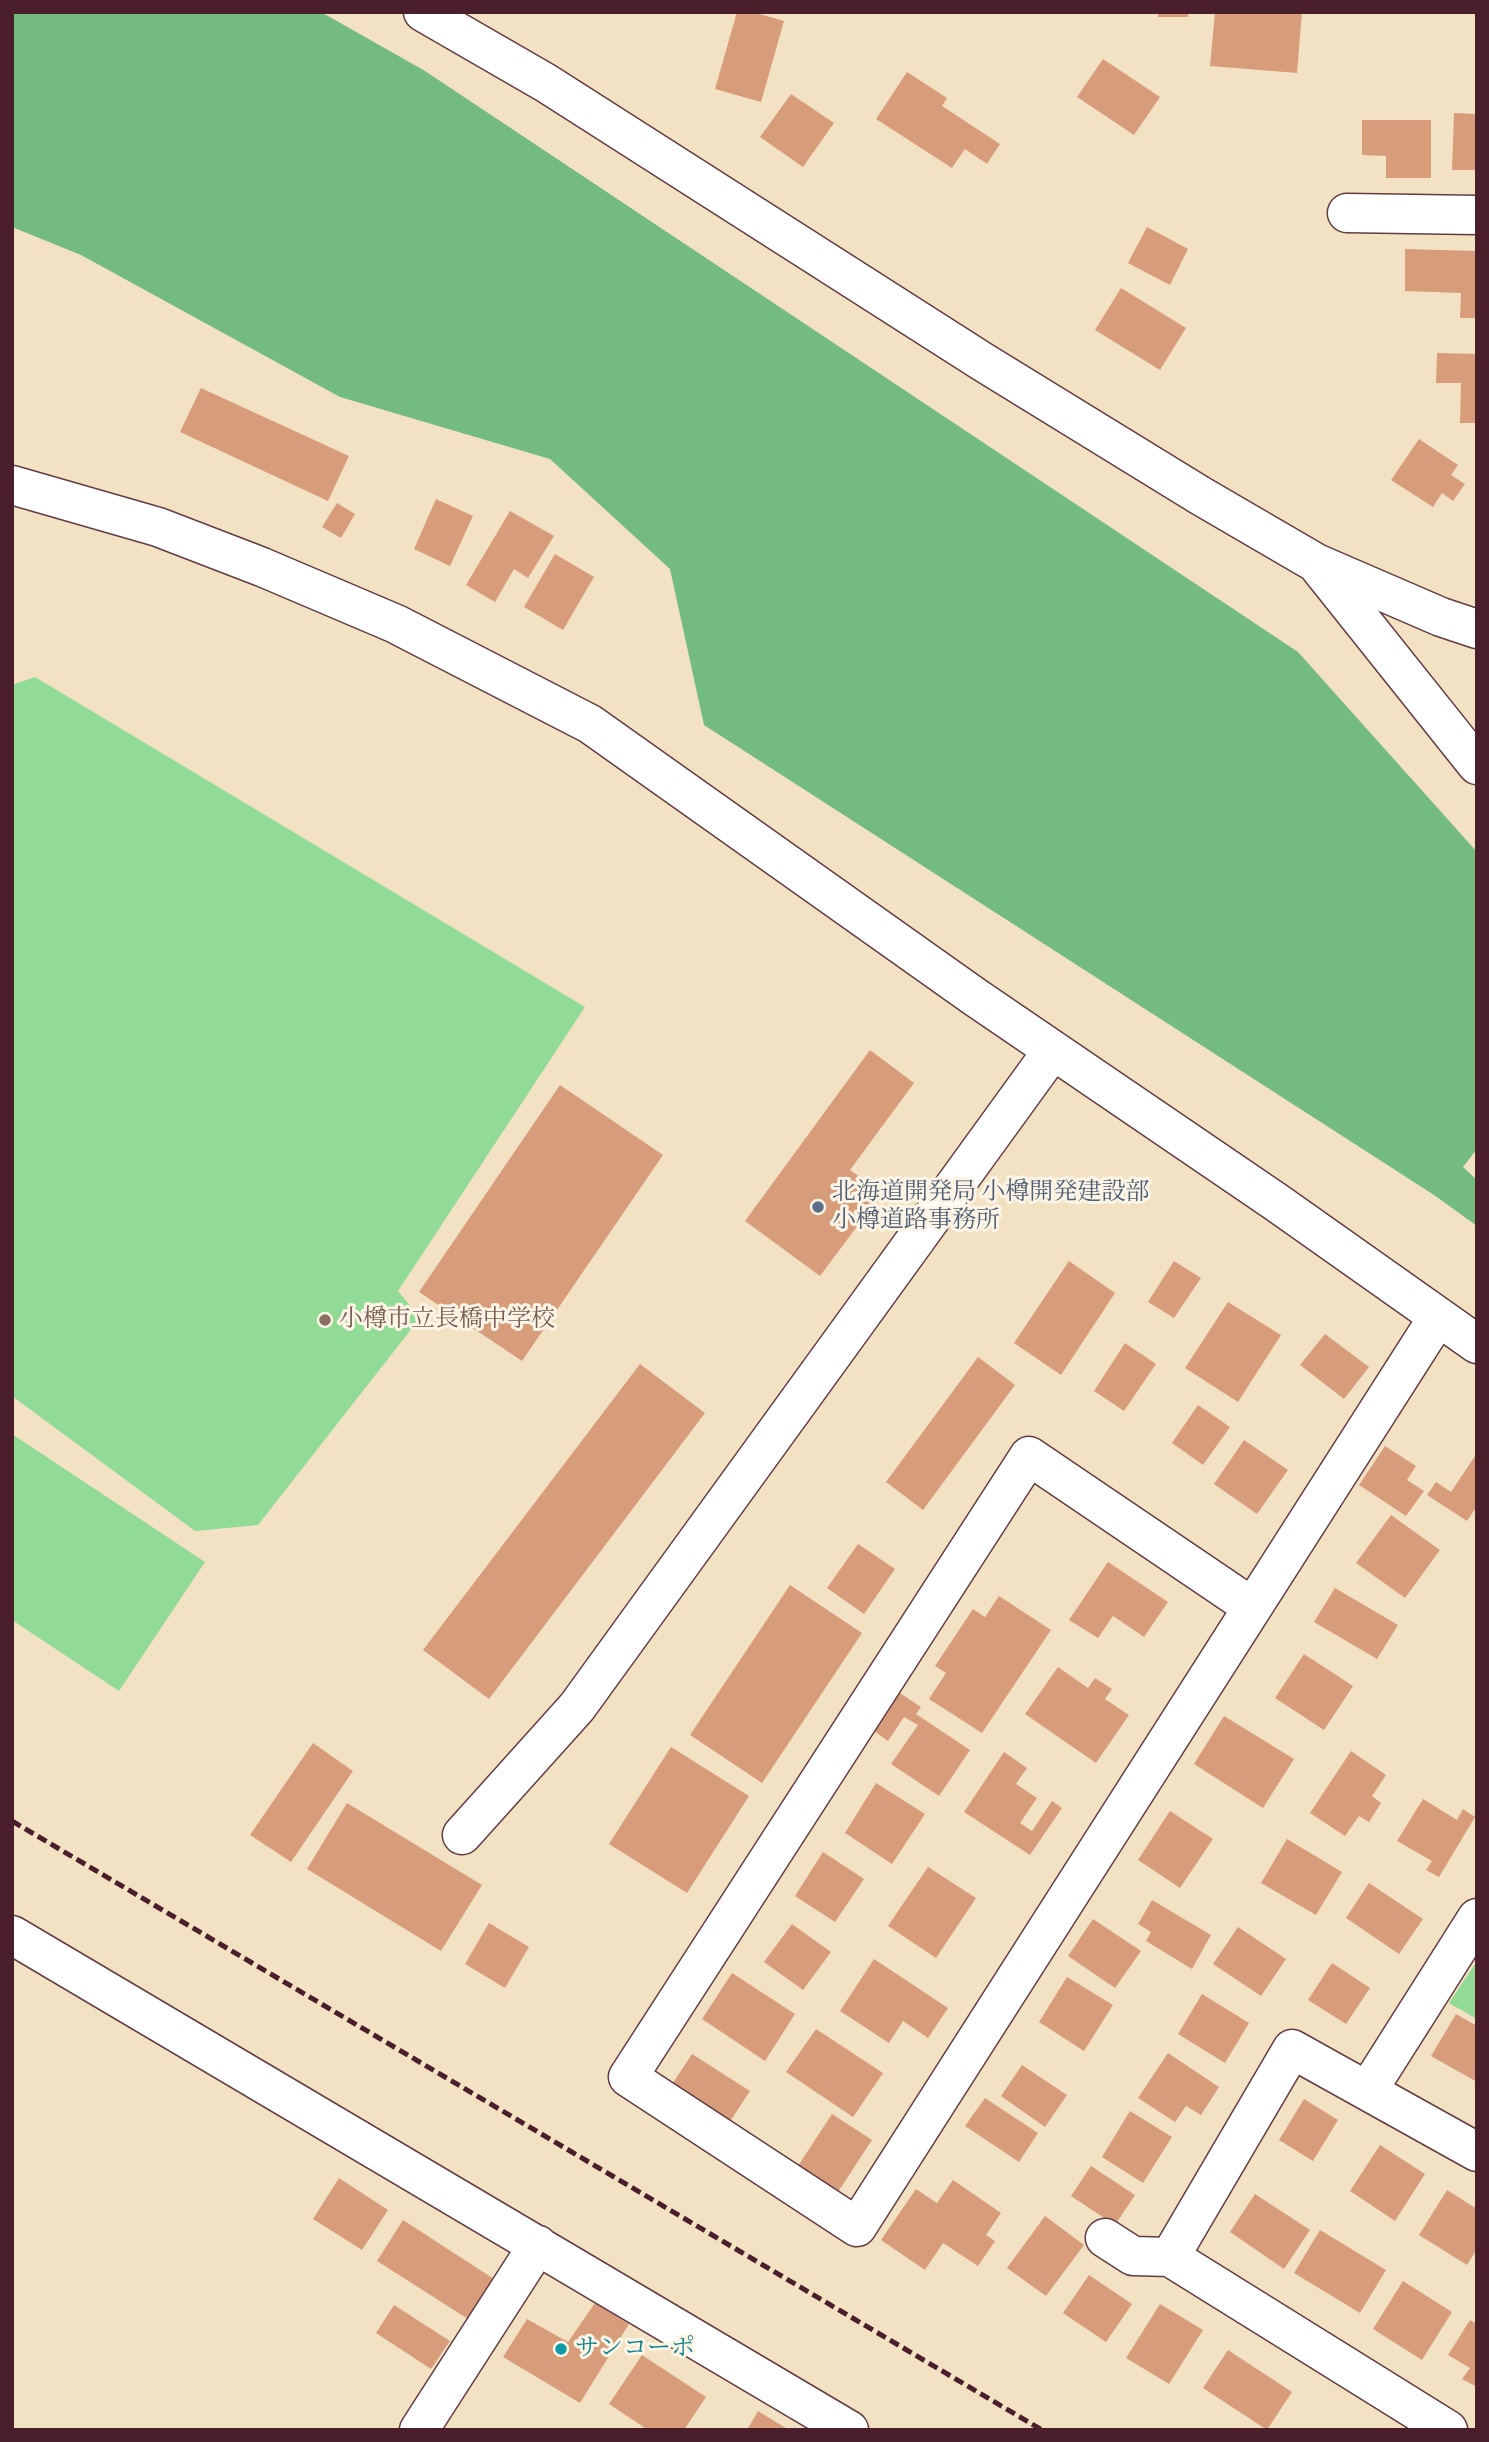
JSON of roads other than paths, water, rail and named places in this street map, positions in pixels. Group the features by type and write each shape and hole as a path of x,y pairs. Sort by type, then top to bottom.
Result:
{"street":[{"path":"424,12 546,83 995,369 1201,496 1316,563 1441,617 1477,629"},
{"path":"1347,213 1477,215"},
{"path":"16,492 158,527 262,566 396,624 590,724 975,998 1276,1202 1477,1344"},
{"path":"1316,563 1477,765"},
{"path":"462,1835 577,1707 1053,1050"},
{"path":"1252,1607 1029,1456 628,2077 857,2227 1438,1317"},
{"path":"1368,2090 1477,1918"},
{"path":"12,1935 849,2430"},
{"path":"1170,2257 1292,2049 1477,2151"},
{"path":"1105,2238 1133,2256 1170,2257 1448,2430"},
{"path":"419,2430 538,2245"}],"railway":[{"path":"12,1821 1042,2430"}],"place":[{"name":"北海道開発局 小樽開発建設部 小樽道路事務所","path":"818,1207"},
{"name":"小樽市立長橋中学校","path":"325,1320"},
{"name":"サンコーポ","path":"561,2349"}]}
